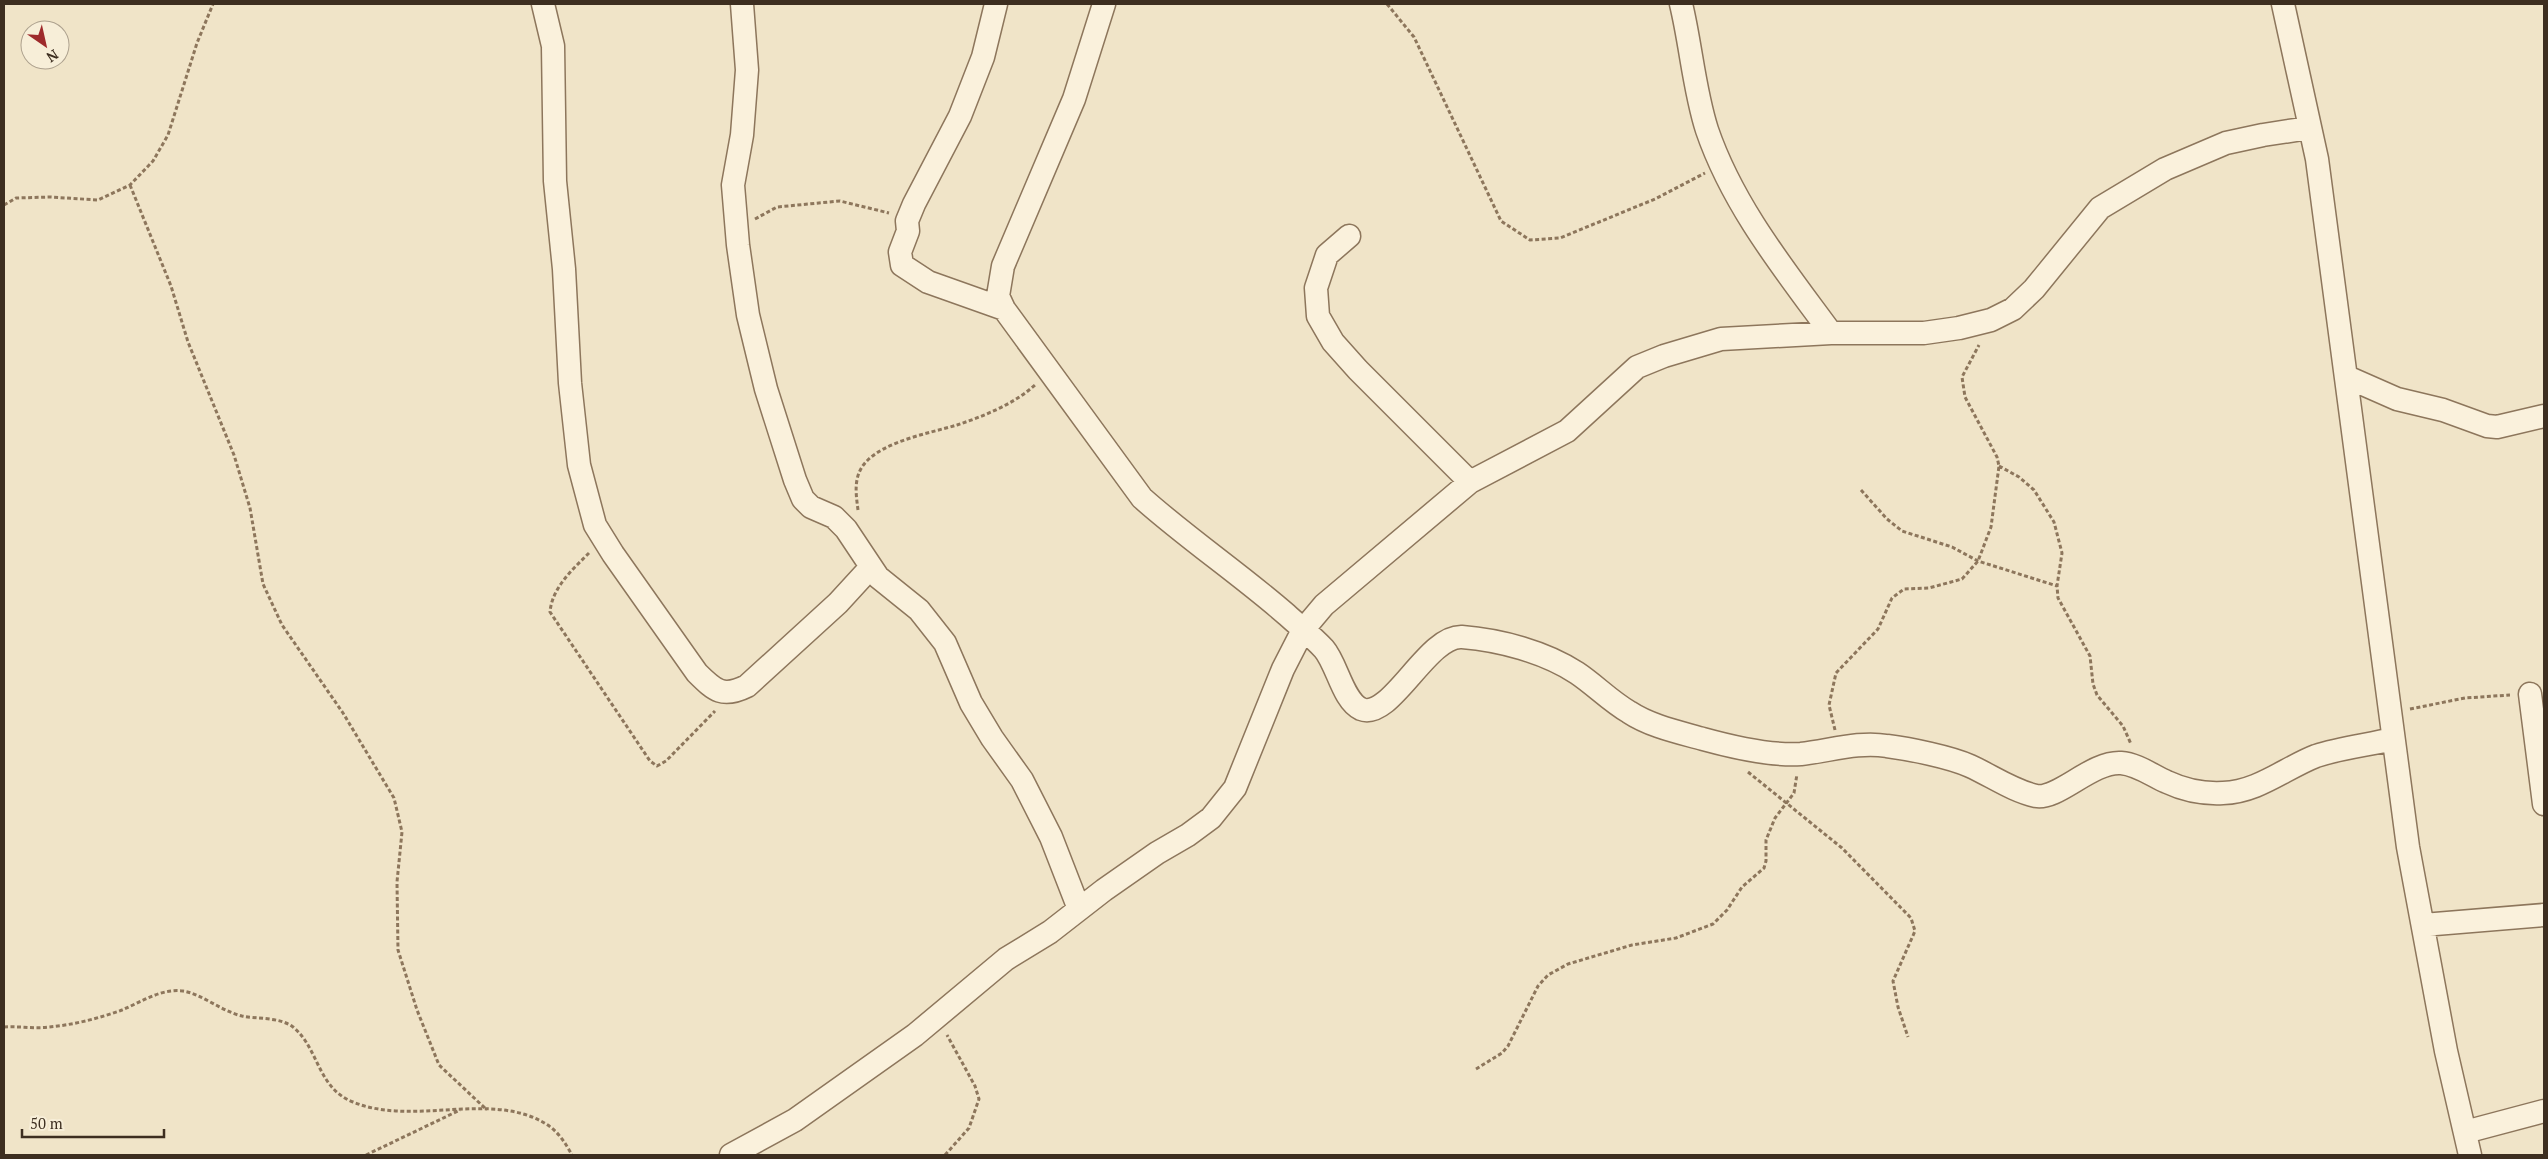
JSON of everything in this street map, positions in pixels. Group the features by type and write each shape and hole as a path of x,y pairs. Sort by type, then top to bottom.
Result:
{"street":[{"path":"543,4 554,46 555,181 564,260 570,383 579,464 595,524 603,538 697,673 711,686 721,691 733,693 747,686 776,660 838,603 871,567"},
{"path":"742,4 747,70 742,135 733,185 737,231 748,315 766,389 803,499 811,506 834,517 846,529 878,577 919,610 945,643 971,703 992,738 1022,780 1051,836 1079,909"},
{"path":"996,4 983,57 960,116 907,221 908,232 900,252 902,264 928,282 1004,309"},
{"path":"1104,4 1074,99 1003,266 998,296 1004,309 1142,498 1169,522 1254,586 1324,649 1334,663 1352,703 1361,709 1369,710 1378,706 1407,680 1445,640 1458,637 1504,644 1549,658 1576,672 1629,712 1653,724 1706,740 1776,754 1800,754 1839,748 1883,745 1966,764 2014,788 2040,797 2050,794 2083,775 2104,766 2121,763 2143,770 2184,789 2225,793 2266,782 2316,756 2393,739"},
{"path":"1681,4 1707,128 1731,188 1756,227 1831,333"},
{"path":"2284,5 2316,159 2347,377 2389,713 2408,847 2446,1050 2470,1155"},
{"path":"731,1155 795,1120 937,1016 1006,959 1050,932 1079,909 1211,818 1235,788 1284,669 1303,630 1324,605 1470,482 1567,431 1637,367 1664,356 1721,339 1831,333 1924,333 1959,328 1991,320 2013,310 2034,289 2100,208 2164,169 2226,143 2309,128"},
{"path":"1349,236 1327,255 1316,288 1318,316 1333,342 1358,370 1470,482"},
{"path":"2347,377 2397,399 2443,410 2487,426 2497,426 2544,416"},
{"path":"2530,694 2544,804"},
{"path":"2423,925 2544,915"},
{"path":"2466,1132 2544,1110"}],"path":[{"path":"4,205 16,198 50,197 98,200 130,185 154,161 168,135 197,43 213,4"},
{"path":"1387,4 1414,37 1501,221 1530,240 1560,238 1655,199 1721,165"},
{"path":"130,185 171,286 188,342 234,455 250,508 263,584 282,625 343,713 394,798 402,832 397,882 398,950 417,1010 439,1065 487,1110"},
{"path":"737,231 778,207 840,201 887,212 907,221"},
{"path":"1839,748 1830,705 1836,673 1878,629 1892,598 1904,589 1929,588 1962,578 1978,561 1991,527 1999,466 1994,451 1977,422 1965,396 1962,378 1991,320"},
{"path":"858,511 855,491 857,477 865,463 883,450 996,409 1027,392 1051,372"},
{"path":"1999,466 2019,477 2034,490 2054,522 2062,553 2057,586 2058,598 2090,656 2093,684 2098,695 2122,726 2143,770"},
{"path":"1862,490 1887,520 1902,531 1952,547 1978,561 2057,586"},
{"path":"603,538 569,572 551,599 550,612 650,761 656,766 666,761 733,693"},
{"path":"2389,713 2466,698 2530,694"},
{"path":"1476,1069 1502,1053 1508,1046 1538,986 1548,975 1568,964 1632,945 1676,938 1712,924 1727,910 1742,886 1764,868 1766,840 1776,818 1794,793 1800,754"},
{"path":"1742,766 1842,848 1911,918 1915,931 1893,981 1908,1037"},
{"path":"4,1027 48,1028 71,1024 121,1010 172,991 184,991 220,1009 241,1016 277,1021 292,1027 308,1046 328,1086 352,1102 414,1112 487,1110 516,1112 546,1124 564,1141 572,1155"},
{"path":"937,1016 975,1086 979,1100 969,1128 945,1155"},
{"path":"366,1155 461,1110"}]}
